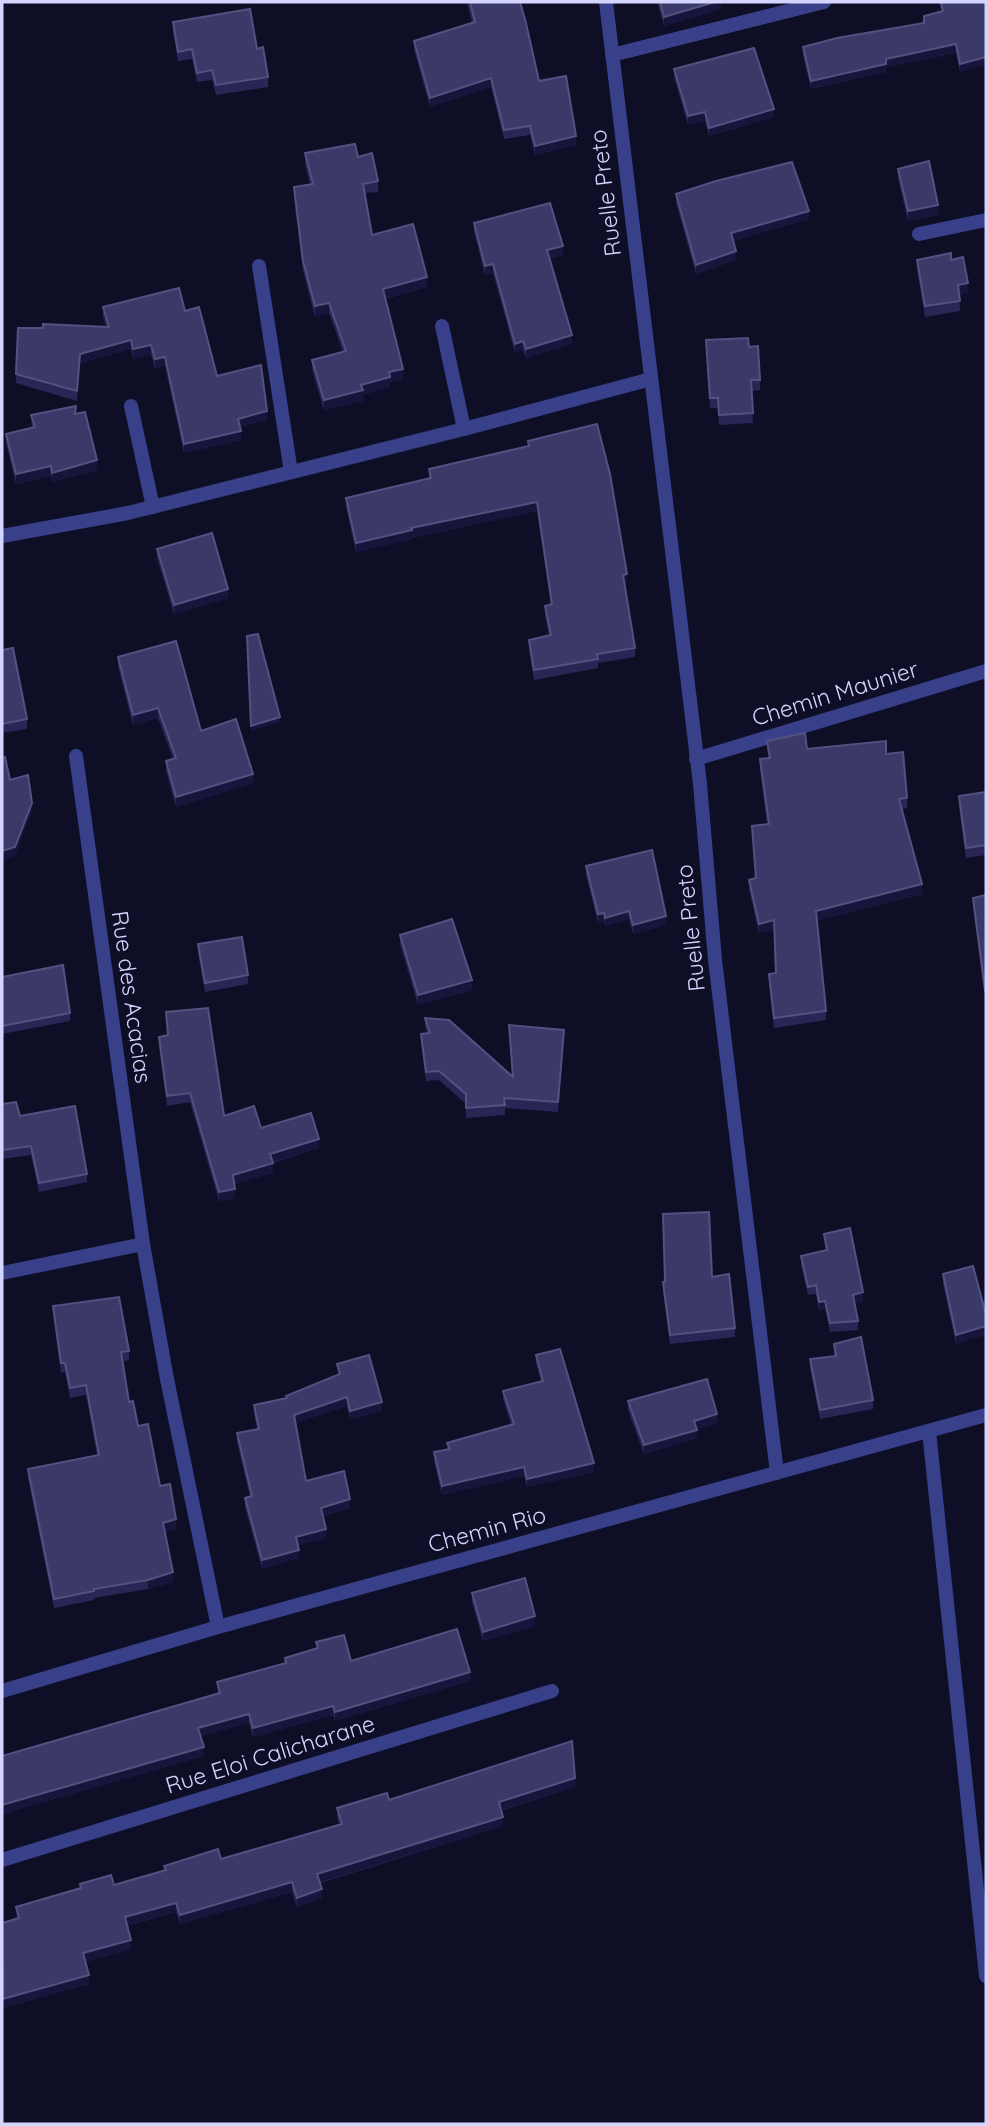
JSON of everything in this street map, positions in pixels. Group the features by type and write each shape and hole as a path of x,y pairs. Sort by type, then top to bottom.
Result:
{"street":[{"name":"Ruelle Preto","path":"606,2 696,759 715,960 777,1473"},
{"path":"612,55 824,2"},
{"path":"919,234 986,220"},
{"path":"259,266 291,472"},
{"path":"442,326 464,429"},
{"path":"2,536 153,507 651,379"},
{"path":"131,406 153,507"},
{"name":"Chemin Maunier","path":"696,759 986,671"},
{"name":"Rue des Acacias","path":"76,756 143,1244 167,1379 218,1627"},
{"path":"2,1272 143,1244"},
{"name":"Chemin Rio","path":"2,1691 218,1627 986,1415"},
{"path":"929,1431 986,1976"},
{"name":"Rue Eloi Calicharane","path":"2,1860 552,1691"}],"building":[{"path":"470,2 520,2 539,81 566,76 576,136 535,146 530,126 504,130 491,78 430,98 414,41 475,22"},
{"path":"660,2 715,2 664,17"},
{"path":"941,2 986,2 986,57 960,64 956,44 886,59 886,64 811,81 803,47 837,38 924,23 924,16 943,11"},
{"path":"250,9 257,49 263,47 268,77 216,85 212,70 197,73 192,49 178,52 173,22"},
{"path":"754,48 774,109 709,128 705,112 688,116 674,69"},
{"path":"355,144 358,157 372,153 378,181 363,184 372,235 413,224 427,277 383,289 403,369 389,372 390,377 361,385 363,390 324,400 312,360 346,351 329,303 315,306 303,261 294,187 313,184 305,153"},
{"path":"929,161 938,205 908,211 898,169"},
{"path":"792,162 809,211 731,233 736,251 696,265 676,194"},
{"path":"550,203 563,246 547,250 572,335 526,349 523,341 515,344 493,264 485,266 474,223"},
{"path":"951,253 951,260 963,257 968,283 958,285 960,301 925,306 917,260"},
{"path":"179,288 185,311 199,307 217,376 261,365 267,411 238,419 241,431 184,444 165,357 155,359 151,345 133,349 131,340 80,354 77,391 16,374 18,328 43,328 43,324 109,327 103,307"},
{"path":"748,338 749,347 758,346 760,380 751,380 753,413 719,415 718,398 710,398 706,340"},
{"path":"76,406 75,414 85,412 97,460 52,473 51,466 16,474 6,434 35,427 31,415"},
{"path":"597,424 610,474 627,574 623,575 635,648 597,654 598,659 534,670 529,640 551,635 545,606 552,604 537,502 411,528 412,530 356,543 346,498 431,478 429,469 529,446 528,441"},
{"path":"212,533 228,589 174,605 157,549"},
{"path":"258,634 280,717 251,726 247,636"},
{"path":"176,641 201,731 236,719 253,774 176,797 166,761 176,758 158,708 133,715 118,657"},
{"path":"13,648 27,719 2,724 2,650"},
{"path":"805,733 807,749 886,741 886,754 903,752 907,798 899,799 922,884 816,911 826,1011 774,1018 769,974 776,973 774,920 759,924 749,880 756,878 752,826 769,824 760,759 770,758 767,741"},
{"path":"5,757 10,780 28,775 32,803 15,847 2,851 2,758"},
{"path":"986,792 986,845 966,848 959,796"},
{"path":"652,850 666,916 633,925 629,911 605,918 604,913 598,914 586,866"},
{"path":"986,895 986,990 985,990 973,898"},
{"path":"452,919 472,980 418,995 400,935"},
{"path":"242,937 248,975 205,983 198,944"},
{"path":"63,965 70,1013 2,1026 2,977"},
{"path":"208,1008 224,1116 254,1106 261,1128 311,1113 319,1139 270,1154 273,1163 233,1175 235,1189 219,1192 190,1093 167,1096 159,1037 168,1035 166,1012"},
{"path":"425,1018 449,1020 513,1077 509,1025 564,1030 558,1102 504,1098 505,1105 466,1108 466,1094 439,1071 426,1072 421,1034 430,1033"},
{"path":"16,1102 20,1116 75,1106 87,1174 39,1183 31,1146 2,1150 2,1104"},
{"path":"709,1212 712,1277 729,1274 735,1328 670,1335 663,1282 663,1214"},
{"path":"850,1228 863,1292 853,1295 858,1321 830,1323 825,1301 819,1302 816,1285 808,1287 801,1256 827,1250 824,1234"},
{"path":"973,1266 986,1315 986,1326 956,1335 943,1274"},
{"path":"119,1297 129,1351 121,1352 129,1402 133,1401 138,1426 148,1424 160,1486 170,1484 176,1519 163,1523 173,1572 148,1580 54,1599 28,1469 99,1455 86,1385 70,1388 65,1363 61,1363 53,1306"},
{"path":"861,1337 873,1400 820,1410 810,1359 836,1356 834,1344"},
{"path":"560,1349 594,1463 527,1479 524,1467 442,1486 434,1452 450,1449 447,1443 514,1424 503,1391 543,1381 536,1355"},
{"path":"369,1355 382,1402 350,1411 347,1397 294,1415 306,1481 344,1471 350,1499 321,1508 326,1529 296,1537 299,1550 262,1560 245,1498 252,1496 237,1433 259,1429 254,1405 287,1398 286,1396 340,1374 337,1364"},
{"path":"707,1379 717,1414 694,1421 697,1430 644,1445 628,1401"},
{"path":"525,1578 535,1616 483,1632 472,1593"},
{"path":"457,1629 470,1672 335,1712 333,1706 253,1728 249,1714 198,1728 204,1747 2,1805 2,1756 220,1693 217,1682 286,1663 285,1658 318,1648 316,1642 344,1635 351,1661"},
{"path":"572,1741 575,1778 499,1802 503,1817 317,1874 322,1889 297,1898 292,1882 180,1915 176,1903 125,1917 131,1940 83,1953 89,1975 3,1999 2,1923 19,1918 16,1907 81,1888 80,1884 111,1875 114,1885 166,1870 164,1866 218,1849 221,1859 342,1824 337,1808 387,1793 389,1800"}]}
